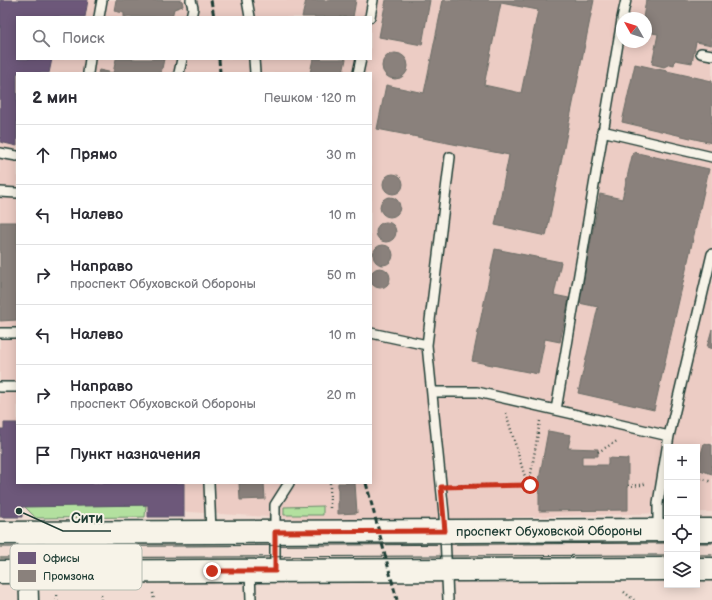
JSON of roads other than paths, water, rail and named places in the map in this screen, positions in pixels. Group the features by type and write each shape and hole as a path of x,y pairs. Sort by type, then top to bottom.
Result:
{"main road":[{"name":"проспект Обуховской Обороны","path":"0,533 663,530"},
{"path":"700,530 712,530"},
{"path":"142,571 664,569"},
{"path":"700,569 712,569"}],"street":[{"path":"28,533 28,544"},
{"path":"29,590 29,600"}],"lane":[{"path":"99,16 102,0"},
{"path":"191,0 193,8 191,16"},
{"path":"247,0 250,16"},
{"path":"370,16 373,0"},
{"path":"623,12 626,0"},
{"path":"556,410 617,48"},
{"path":"701,52 712,55"},
{"path":"88,72 90,60"},
{"path":"179,72 182,60"},
{"path":"254,60 255,72"},
{"path":"358,72 360,60"},
{"path":"602,130 712,157"},
{"path":"0,153 16,156"},
{"path":"448,600 445,531 428,345 450,157"},
{"path":"0,192 16,193"},
{"path":"663,530 658,503 669,436 712,254"},
{"path":"0,333 16,333"},
{"path":"372,333 428,345"},
{"path":"0,387 16,387"},
{"path":"432,392 477,392 669,436"},
{"path":"210,484 211,531"},
{"path":"275,571 275,505 288,484"},
{"path":"250,571 251,600"}],"tram line":[{"path":"142,546 664,543"},
{"path":"700,543 712,543"},
{"path":"0,547 10,547"},
{"path":"142,557 664,555"},
{"path":"700,555 712,555"},
{"path":"0,558 10,558"}],"railway":[{"path":"211,0 214,16"},
{"path":"219,60 220,72"},
{"path":"366,484 397,600"}],"place":[{"name":"Сити","path":"19,511"}]}
